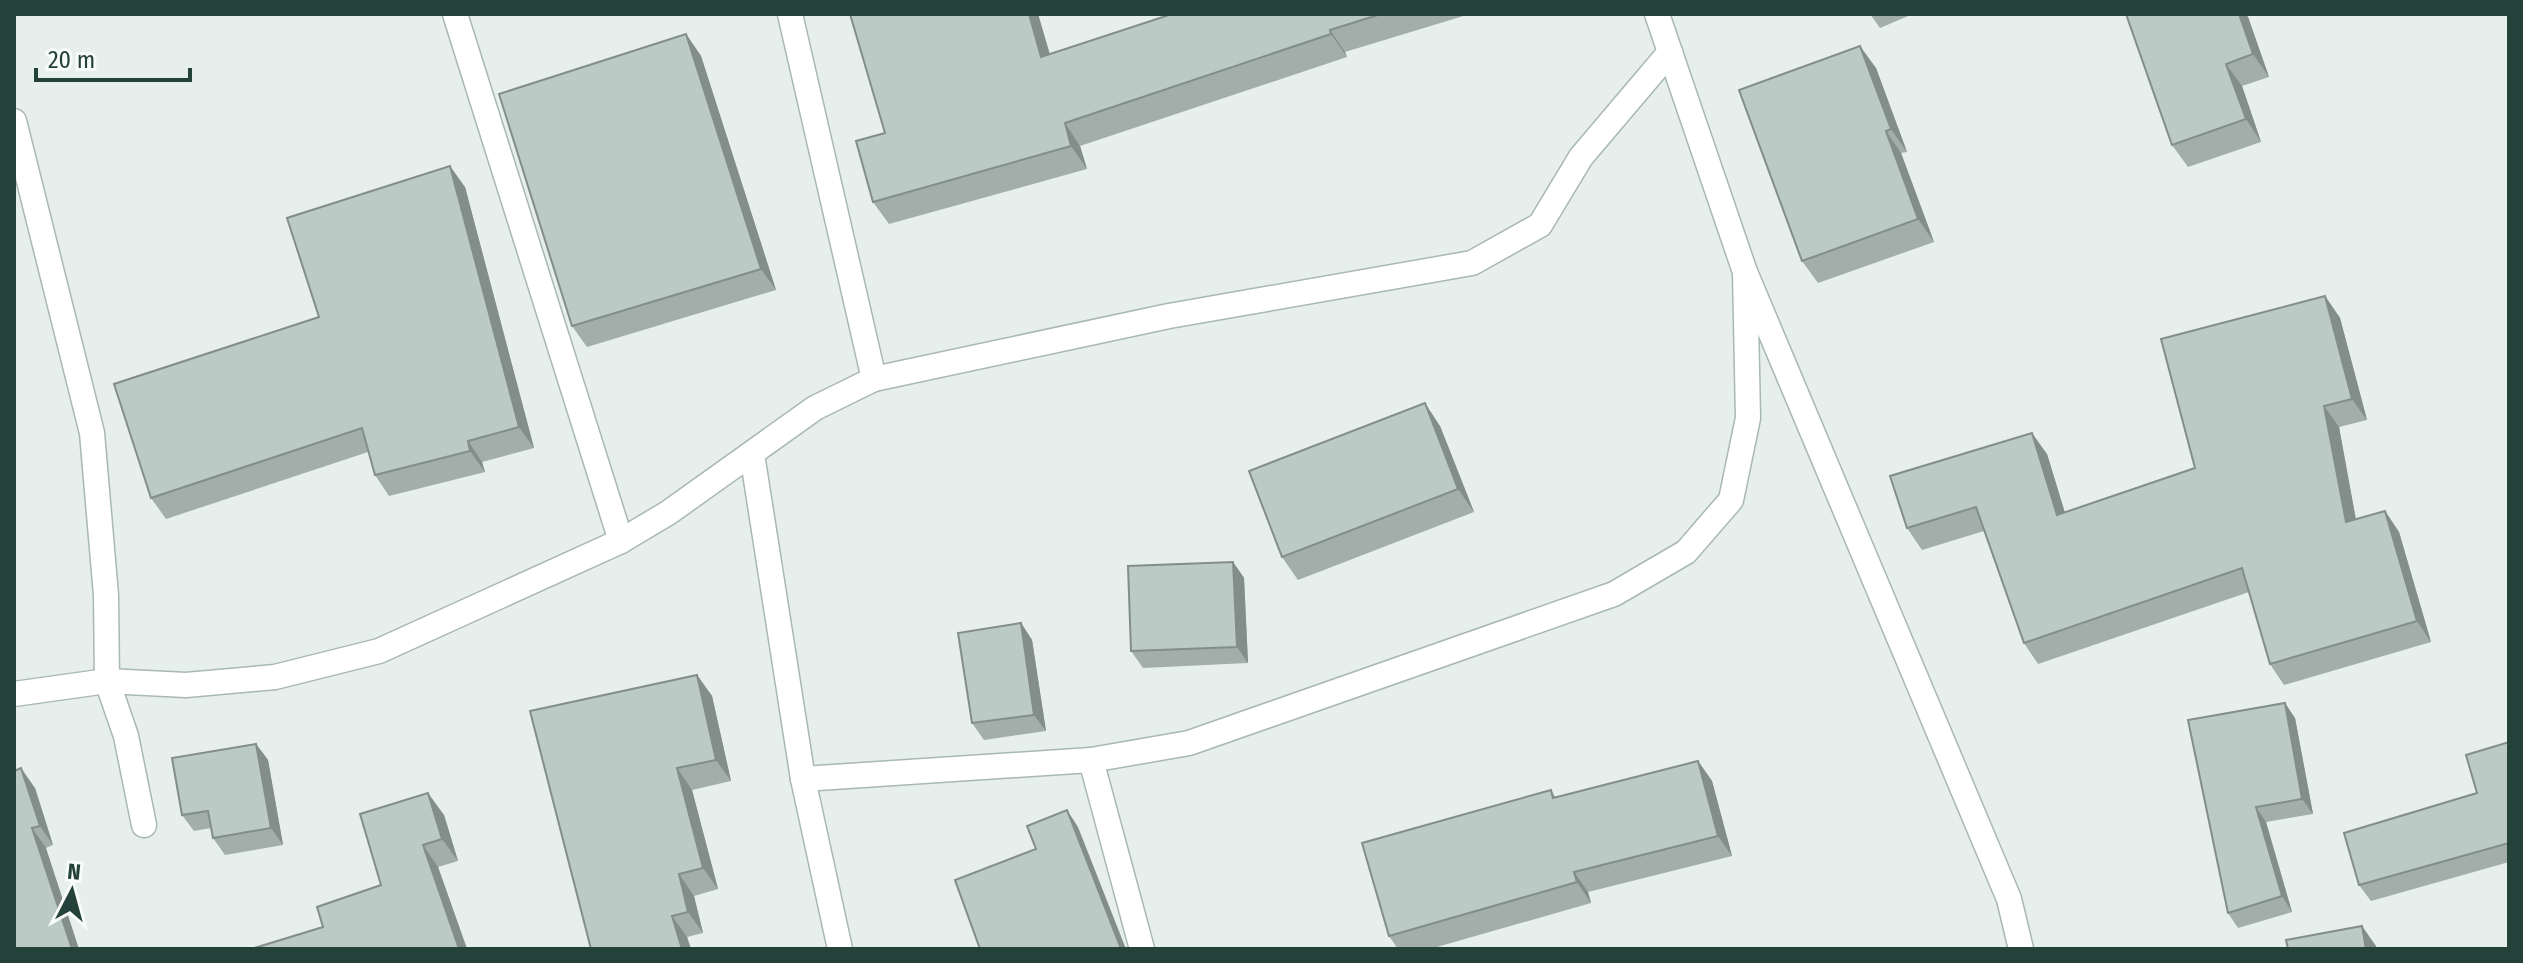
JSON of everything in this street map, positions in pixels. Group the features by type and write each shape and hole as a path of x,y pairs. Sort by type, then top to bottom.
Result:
{"street":[{"path":"455,14 621,541"},
{"path":"790,14 874,379"},
{"path":"1657,14 1745,272 2009,899 2021,949"},
{"path":"14,694 107,681 186,685 275,677 379,651 621,541 815,408 874,379 1169,316 1472,263 1540,225 1581,157 1670,52"},
{"path":"14,121 92,433 107,608 107,681 126,736 144,825"},
{"path":"803,779 1091,760 1189,743 1614,594 1686,552 1731,500 1748,418 1745,272"},
{"path":"752,454 803,779 840,949"},
{"path":"1091,760 1142,949"}],"building":[{"path":"850,14 1029,14 1041,57 1172,14 1381,14 1330,30 1331,34 1065,123 1071,146 873,202 856,141 885,133"},
{"path":"2126,14 2239,14 2253,54 2226,64 2246,119 2172,145"},
{"path":"686,34 761,269 572,326 499,94"},
{"path":"1860,46 1891,129 1886,131 1918,219 1802,261 1739,90"},
{"path":"450,166 519,427 468,441 470,451 375,475 362,428 151,498 114,384 319,317 287,218"},
{"path":"2325,296 2352,399 2324,406 2346,522 2385,511 2417,621 2270,664 2242,568 2024,643 1976,507 1907,528 1890,476 2032,433 2057,515 2195,468 2161,339"},
{"path":"1425,403 1458,489 1282,557 1249,471"},
{"path":"1233,562 1237,647 1131,651 1128,566"},
{"path":"1021,623 1034,715 972,723 958,633"},
{"path":"697,675 716,760 677,768 703,868 679,874 688,912 672,916 682,949 591,949 530,711"},
{"path":"2285,703 2302,799 2256,807 2282,896 2228,913 2188,720"},
{"path":"2509,742 2509,843 2359,885 2344,833 2477,793 2466,755"},
{"path":"256,744 271,828 213,838 208,811 182,815 172,758"},
{"path":"1698,761 1718,836 1574,872 1577,882 1389,936 1362,843 1551,790 1553,798"},
{"path":"21,768 40,826 32,828 72,949 14,949 14,771"},
{"path":"428,793 442,839 423,845 459,949 251,949 323,927 317,907 381,885 360,814"},
{"path":"1067,810 1121,949 980,949 955,880 1036,849 1027,826"},
{"path":"2362,926 2366,949 2288,949 2286,940"}]}
